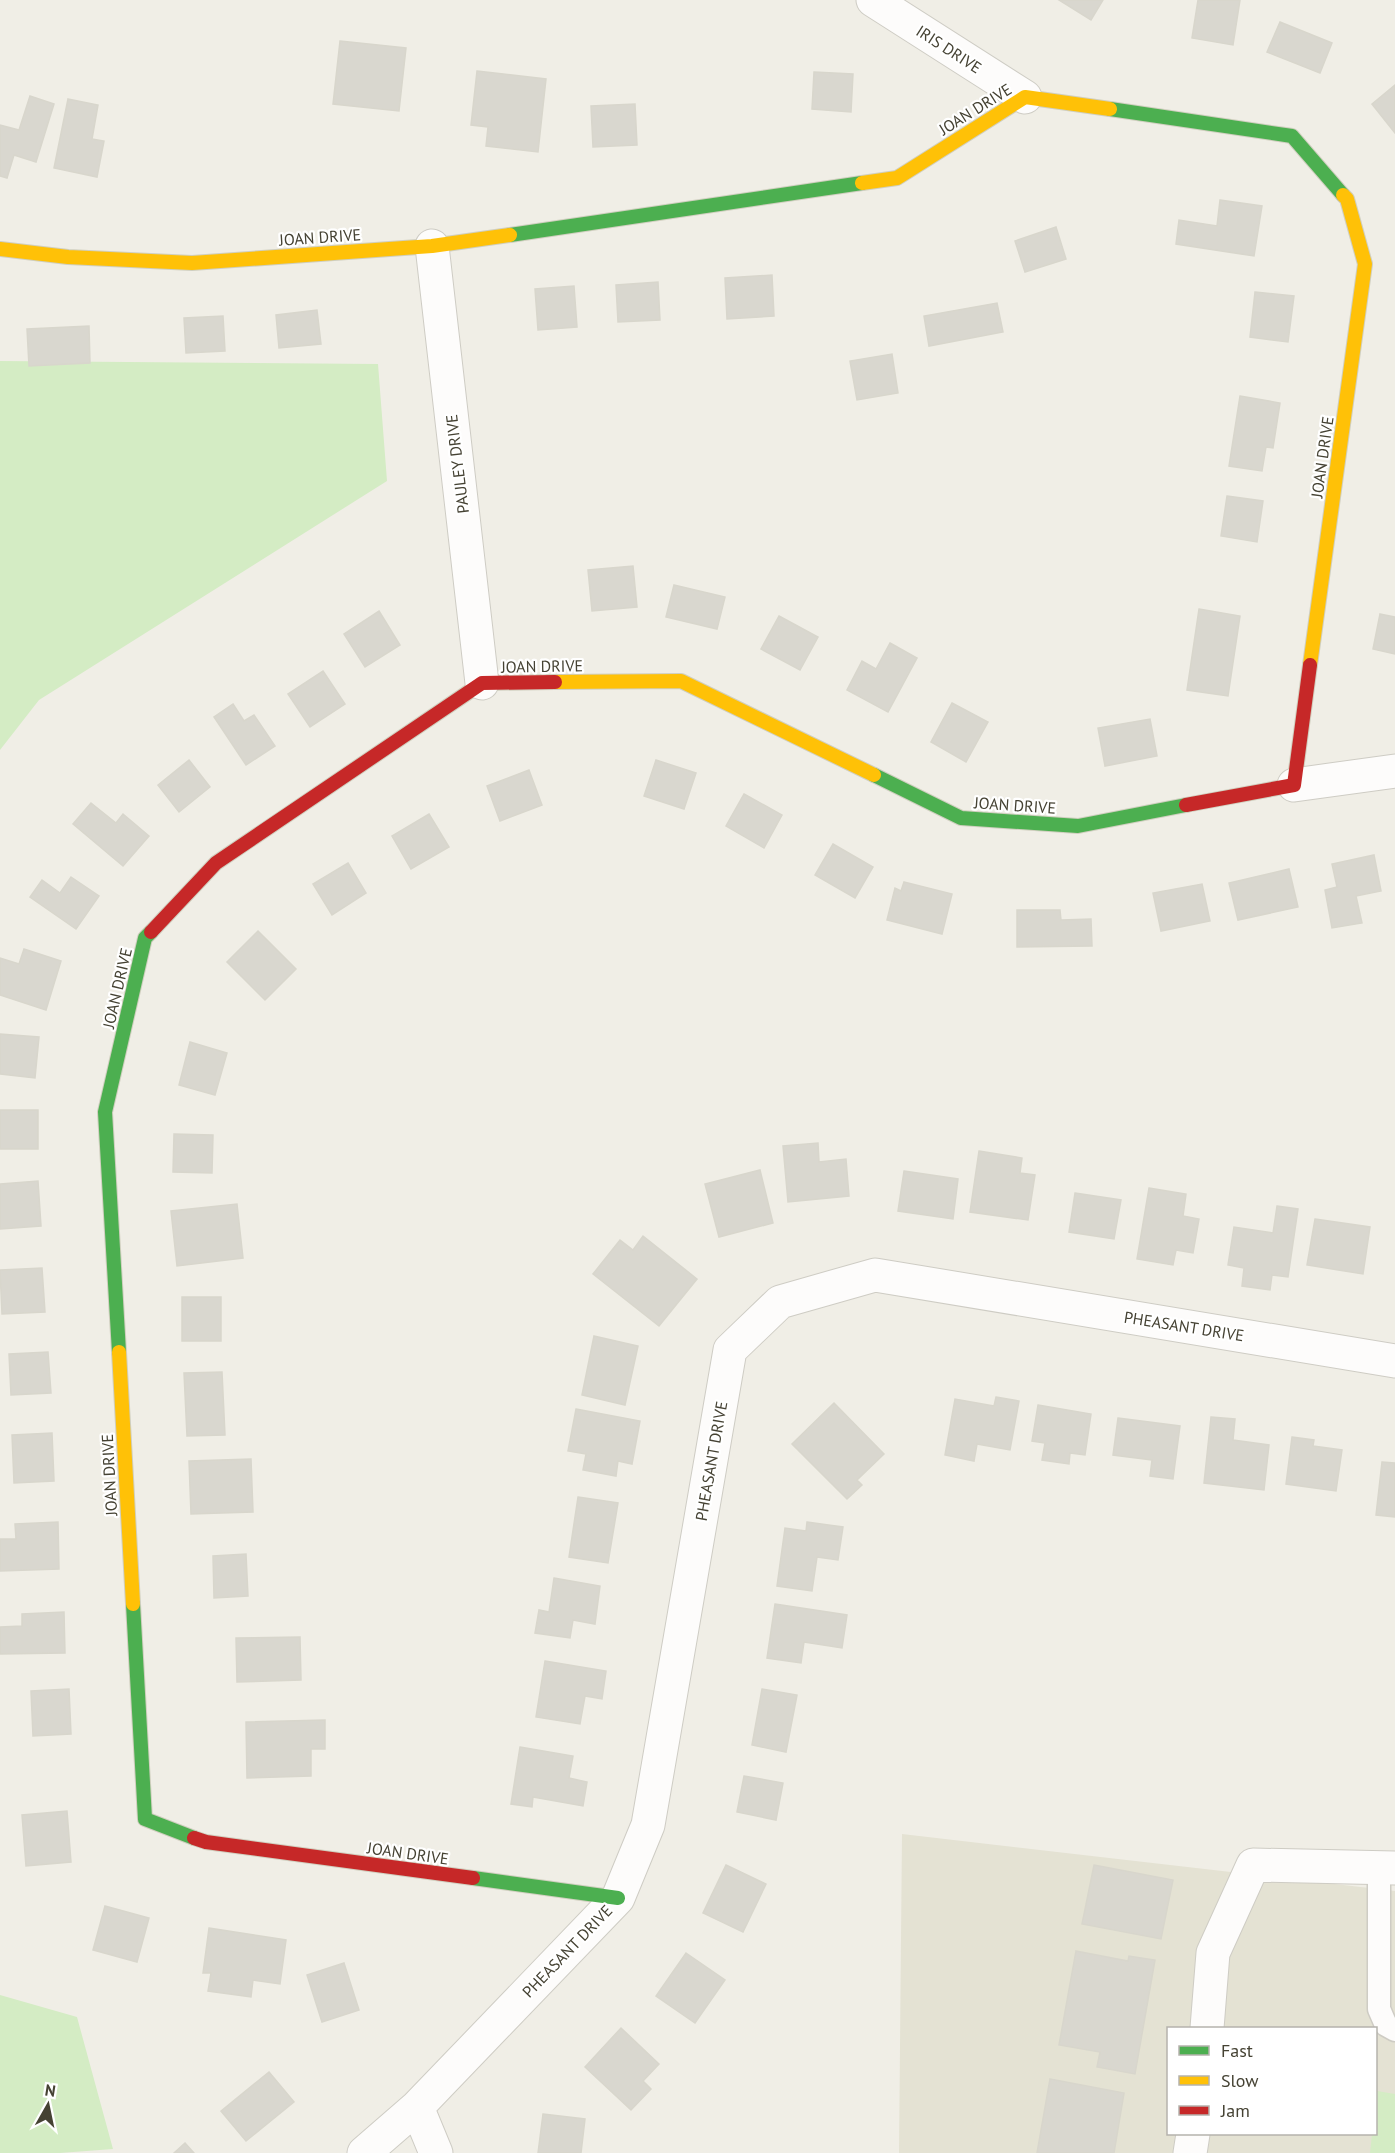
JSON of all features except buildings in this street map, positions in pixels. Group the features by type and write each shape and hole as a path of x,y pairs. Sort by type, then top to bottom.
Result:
{"street":[{"name":"IRIS DRIVE","path":"873,0 1025,97"},
{"name":"JOAN DRIVE","path":"0,249 68,257 192,264 432,246 897,178 1025,97 1292,136 1347,199 1365,264 1294,785 1078,826 961,818 681,681 482,683 216,863 145,938 105,1112 145,1819 206,1842 618,1898"},
{"name":"PAULEY DRIVE","path":"432,246 482,683"},
{"path":"1294,785 1395,771"},
{"name":"PHEASANT DRIVE","path":"364,2153 417,2107 618,1898 648,1826 730,1350 780,1302 875,1275 1395,1361"},
{"path":"1207,2027 1213,1953 1253,1865 1387,1868"},
{"path":"417,2107 436,2153"},
{"path":"1190,2153 1194,2135"}],"lane":[{"path":"1387,1868 1378,2009 1386,2025 1395,2030"}],"shaded area":[{"path":"902,1834 1395,1891 1395,2153 899,2153"}],"green space":[{"path":"0,361 378,364 387,481 39,700 0,750"},
{"path":"0,1995 77,2017 113,2149 60,2153 0,2153"},
{"path":"1377,2091 1395,2094 1395,2153 1370,2153 1372,2135 1377,2135"}],"traffic: fast":[{"path":"1110,109 1292,136 1343,195"},
{"path":"510,235 862,183"},
{"path":"874,775 961,818 1078,826 1186,805"},
{"path":"119,1352 105,1112 145,938 151,932"},
{"path":"133,1604 145,1819 194,1838"},
{"path":"473,1878 618,1898"}],"traffic: slow":[{"path":"862,183 897,178 1025,97 1110,109"},
{"path":"1310,665 1365,264 1347,199 1343,195"},
{"path":"0,249 68,257 192,263 432,246 510,235"},
{"path":"555,682 681,681 874,775"},
{"path":"119,1352 133,1604"}],"traffic: jam":[{"path":"1186,805 1294,785 1310,665"},
{"path":"151,932 216,863 482,683 555,682"},
{"path":"194,1838 206,1842 473,1878"}]}
